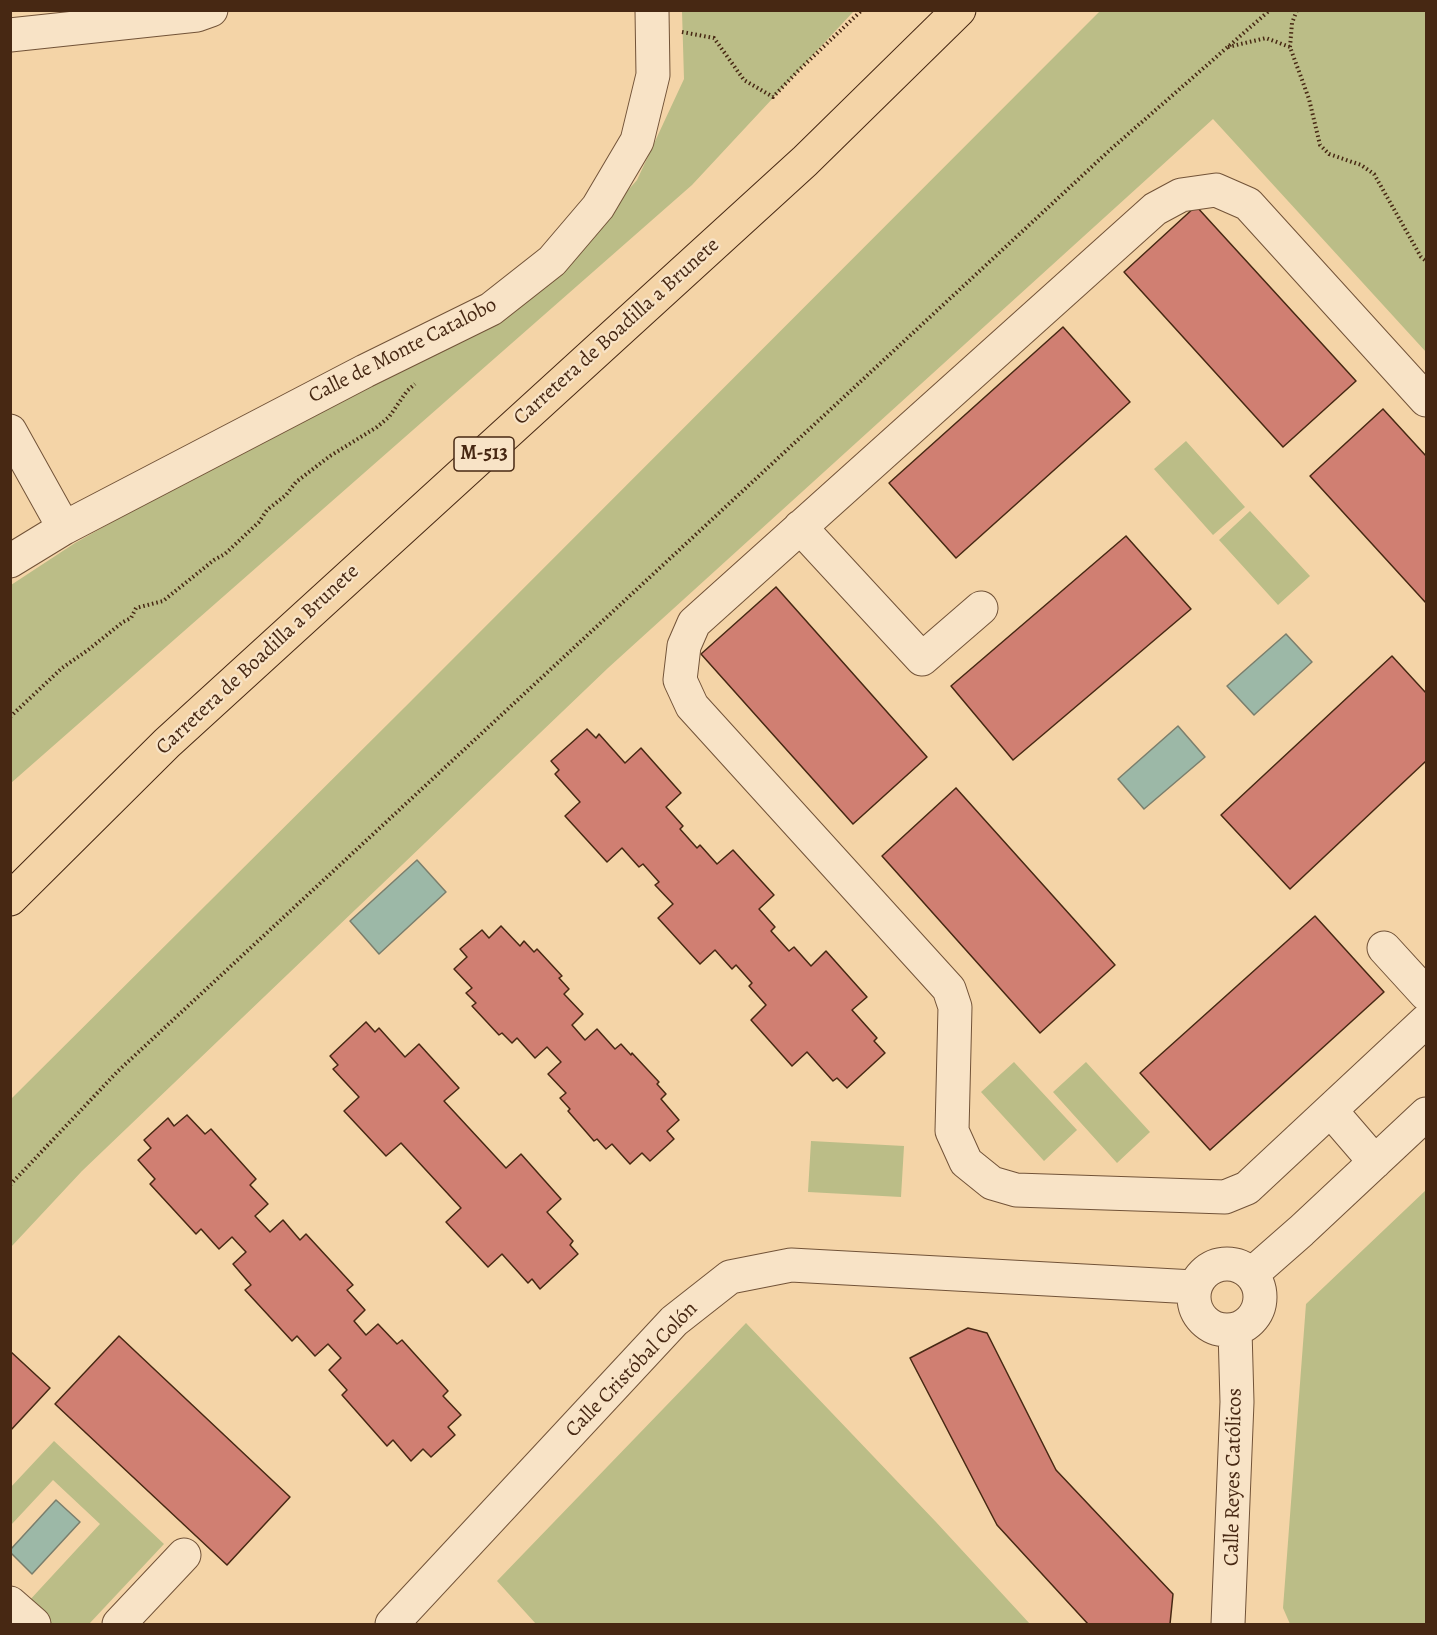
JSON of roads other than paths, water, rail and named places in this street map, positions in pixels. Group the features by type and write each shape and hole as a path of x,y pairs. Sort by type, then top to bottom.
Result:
{"main road":[{"name":"Carretera de Boadilla a Brunete","path":"10,899 167,743 805,161 960,10"}],"street":[{"path":"10,35 197,15 212,10"},
{"name":"Calle de Monte Catalobo","path":"10,561 64,528 365,371 491,309 552,261 597,207 637,141 653,75 652,18"},
{"path":"1426,400 1248,204 1216,190 1180,195 1155,209 694,623 684,646 680,680 692,706 949,989 955,1007 952,1131 966,1162 992,1183 1016,1190 1225,1197 1247,1188 1426,1021"},
{"path":"10,431 64,528"},
{"path":"800,527 922,659 981,608"},
{"path":"1384,948 1426,994"},
{"path":"1331,1111 1375,1162"},
{"path":"1252,1274 1426,1114"},
{"path":"1219,1263 1237,1264 1252,1274 1260,1289 1259,1307 1250,1322 1234,1330 1217,1329 1202,1320 1194,1304 1194,1287 1204,1272 1219,1263"},
{"name":"Calle Cristóbal Colón","path":"393,1624 674,1321 730,1277 791,1266 1194,1287"},
{"name":"Calle Reyes Católicos","path":"1228,1624 1237,1402 1234,1330"},
{"path":"119,1624 184,1555"},
{"path":"1231,1585 1243,1624"},
{"path":"10,1603 34,1624"}]}
